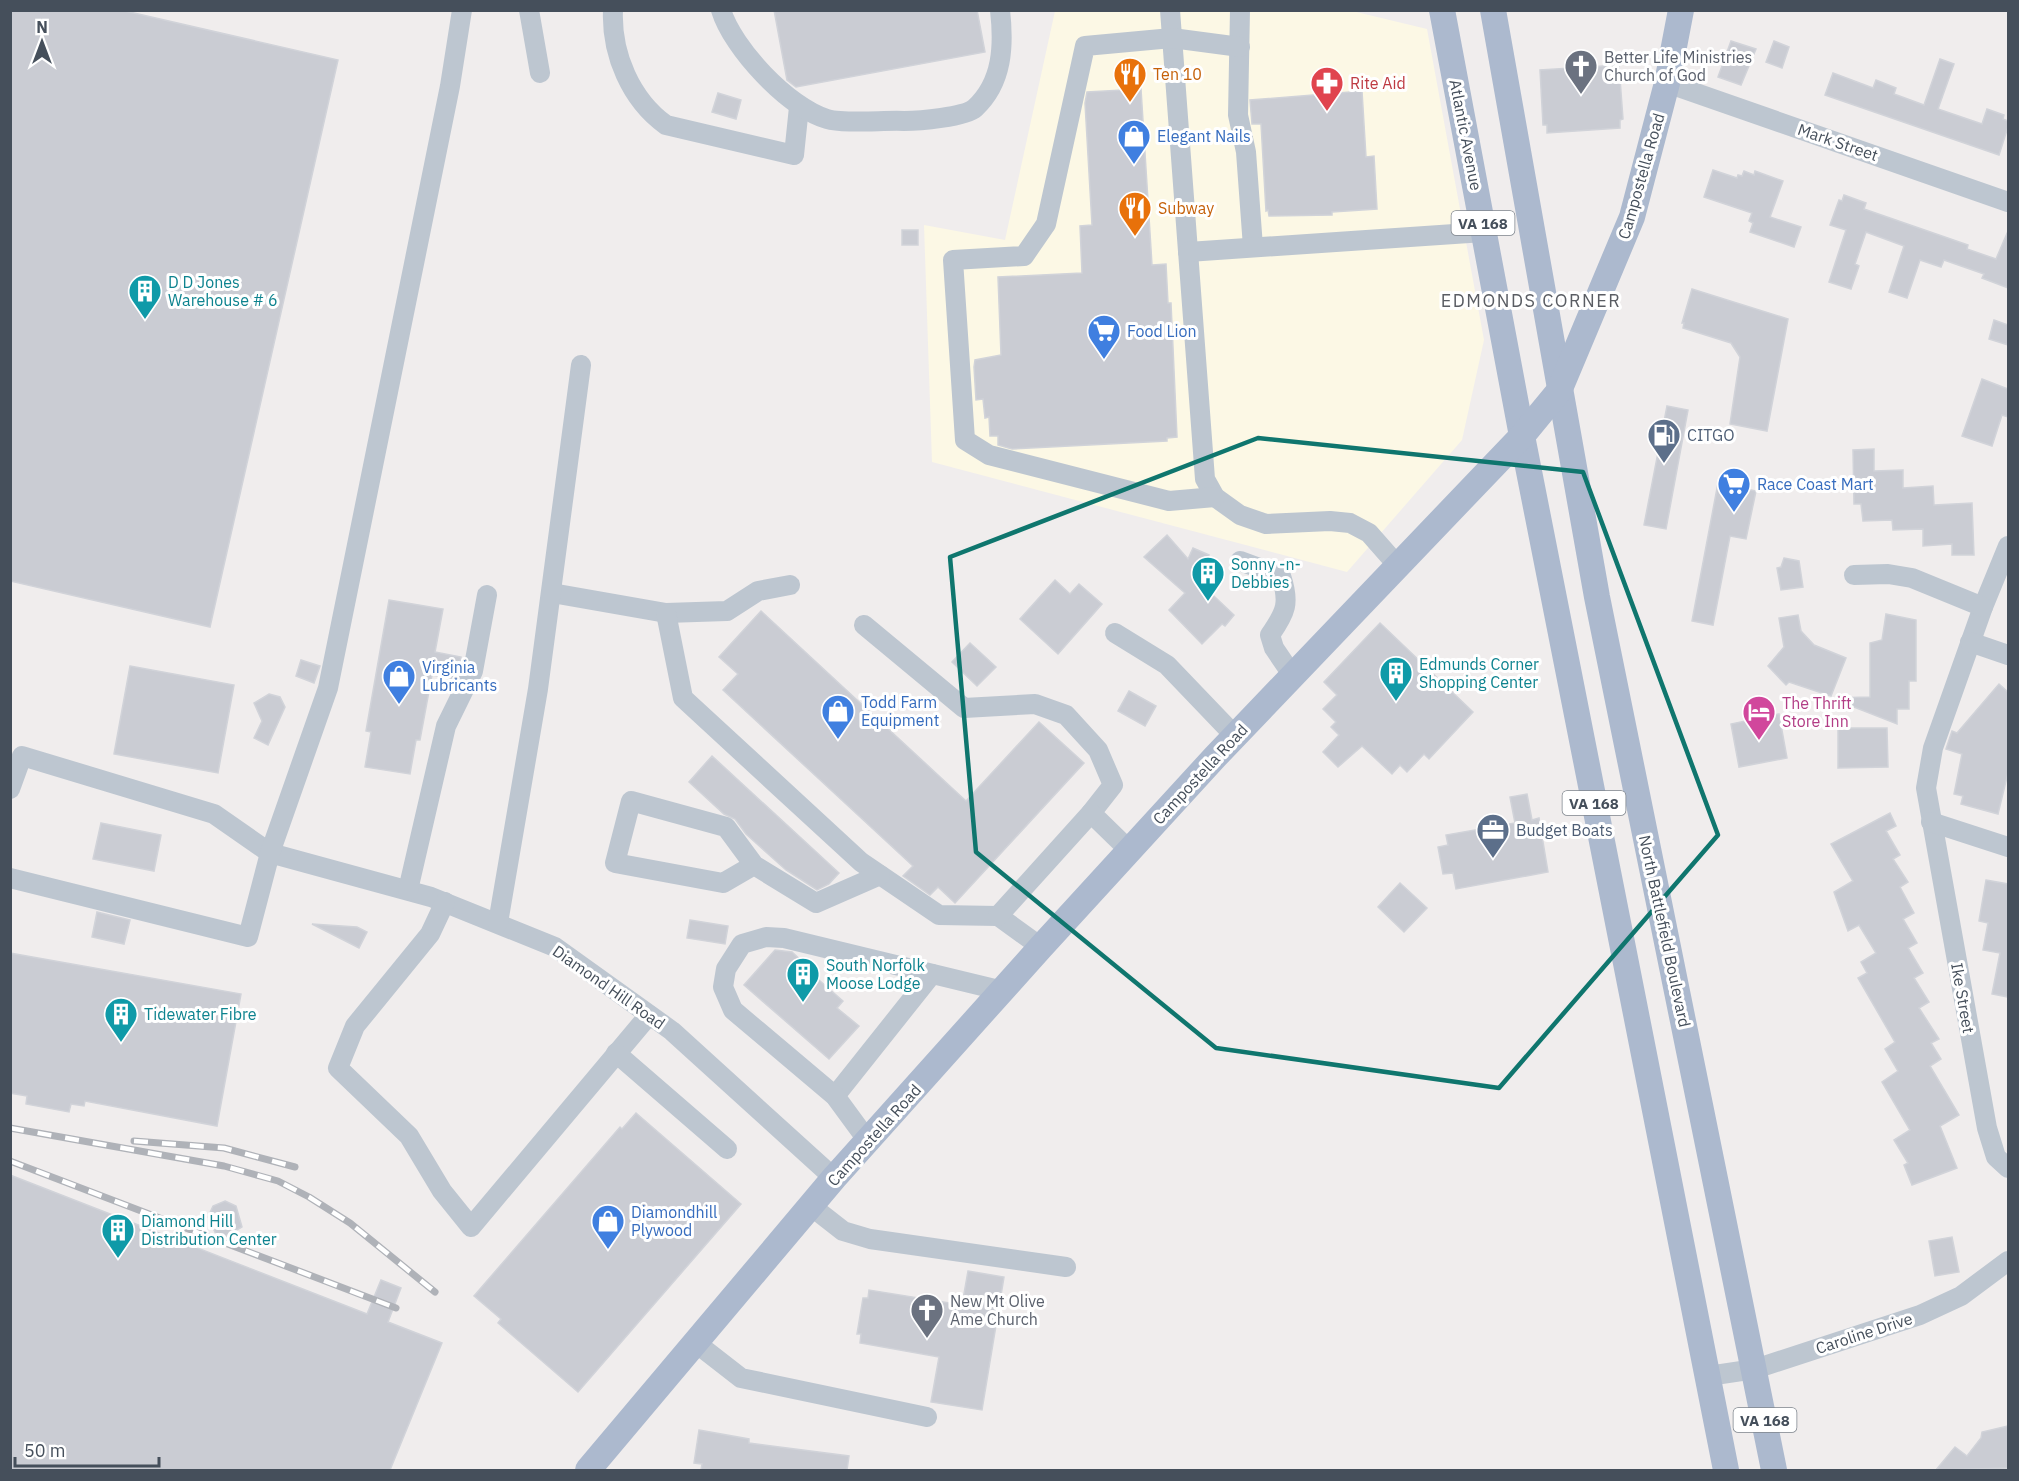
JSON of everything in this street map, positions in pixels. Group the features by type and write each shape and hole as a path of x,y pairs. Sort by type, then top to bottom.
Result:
{"main road":[{"name":"Atlantic Avenue","path":"1442,10 1522,436"},
{"name":"VA 168","path":"1493,10 1559,391"},
{"name":"Campostella Road","path":"588,1470 834,1178 1041,947 1235,736 1522,436 1559,391 1632,217 1667,83 1682,10"},
{"name":"North Battlefield Boulevard","path":"1559,391 1597,597 1774,1470"},
{"name":"VA 168","path":"1522,436 1726,1470"}],"street":[{"path":"10,878 248,937 270,853 328,688 450,86 462,10"},
{"path":"529,10 540,73"},
{"path":"613,10 620,54 633,92 650,113 666,124 794,155 800,107"},
{"path":"721,10 724,20 756,67 800,107 829,119 925,122 974,110 996,80 1004,46 1000,10"},
{"path":"1170,10 1205,479 1215,497 1240,515 1266,524 1330,521 1350,523 1369,533 1398,566"},
{"path":"1240,10 1238,115 1246,152 1253,247"},
{"path":"1215,497 1169,501 989,455 965,440 953,260 1024,256 1046,224 1085,46 1172,39 1240,47"},
{"name":"Mark Street","path":"1667,83 2008,202"},
{"path":"1188,252 1484,232"},
{"path":"498,923 520,806 552,593 581,365"},
{"name":"Ike Street","path":"2008,546 1983,607 1929,762 1926,788 1987,1128 1996,1157 2008,1168"},
{"path":"1240,561 1281,576 1287,594 1284,615 1270,635 1274,648 1293,676"},
{"path":"1854,575 1888,574 1912,578 1983,607"},
{"path":"552,593 666,613 727,611 758,591 790,585"},
{"path":"408,890 446,726 473,671 487,595"},
{"path":"666,613 683,698 861,862 939,915 998,916 1041,947"},
{"path":"864,625 964,708 1035,704 1066,715 1098,750 1113,784 1091,813 998,916"},
{"path":"1115,633 1167,665 1235,736"},
{"path":"1971,642 2008,655"},
{"name":"Diamond Hill Road","path":"10,789 22,756 214,814 270,853 445,902 555,947 672,1031 834,1178"},
{"path":"754,865 723,883 615,863 631,801 726,827 754,865 816,903 880,875"},
{"path":"1091,813 1130,851"},
{"path":"1931,822 2008,847"},
{"path":"445,902 430,934 355,1026 338,1068 409,1136 442,1191 471,1227 650,1015"},
{"path":"868,1141 835,1096 733,1010 723,987 726,969 742,945 766,937 784,938 1003,991"},
{"path":"835,1096 932,974"},
{"path":"616,1053 728,1149"},
{"path":"811,1206 843,1230 870,1239 1066,1267"},
{"name":"Caroline Drive","path":"1707,1376 1755,1369 1942,1306 2008,1261"},
{"path":"696,1343 741,1378 927,1417"}],"highlighted area":[{"path":"1258,438 1583,472 1718,835 1499,1088 1216,1048 976,852 950,557"}],"shaded area":[{"path":"1348,10 1427,29 1484,340 1462,440 1347,572 932,462 924,225 1005,240 1055,11"}],"building":[{"name":"D D Jones Warehouse # 6","path":"10,10 121,10 338,60 210,627 10,581"},
{"path":"774,10 977,10 985,52 796,87 787,80"},
{"path":"1731,41 1756,49 1741,85 1718,77"},
{"path":"1774,41 1789,47 1782,68 1766,62"},
{"path":"1940,59 1954,64 1938,109 1982,124 1987,109 2004,115 2003,119 2008,121 2008,127 1999,155 1825,95 1833,73 1873,88 1876,80 1896,88 1894,94 1924,105"},
{"name":"Better Life Ministries Church of God","path":"1619,65 1623,119 1620,120 1620,128 1547,133 1547,125 1543,125 1540,70"},
{"path":"1141,89 1152,265 1166,264 1168,303 1171,303 1177,437 1167,438 1167,441 1012,449 998,445 998,436 990,436 989,417 985,418 983,399 976,400 974,367 975,360 1001,355 998,277 1082,273 1080,226 1092,225 1085,103 1087,92"},
{"name":"Rite Aid","path":"1362,91 1366,157 1374,156 1377,209 1332,212 1332,215 1269,216 1268,210 1266,211 1261,124 1252,124 1250,100"},
{"path":"718,93 741,100 736,119 712,112"},
{"path":"1713,170 1737,178 1738,175 1742,176 1744,171 1754,175 1755,171 1783,181 1770,217 1801,227 1794,247 1750,232 1753,223 1749,221 1752,213 1704,197"},
{"path":"1844,195 1866,203 1864,209 1968,245 1967,249 1996,259 2008,231 2008,288 1982,278 1984,274 1944,260 1941,267 1920,260 1907,298 1889,292 1904,246 1866,232 1855,264 1859,266 1851,289 1829,282 1846,230 1830,225 1839,200 1842,201"},
{"path":"902,230 918,230 918,245 902,245"},
{"path":"1692,289 1788,319 1767,431 1730,424 1740,357 1731,343 1683,328 1684,323 1682,323"},
{"path":"1994,320 2008,325 2008,345 1989,339"},
{"path":"1982,379 2008,389 2008,417 2002,415 1992,446 1962,436"},
{"path":"1667,406 1688,410 1666,529 1644,525"},
{"path":"1874,449 1874,471 1903,470 1903,488 1933,486 1934,505 1972,503 1974,555 1952,555 1952,544 1923,546 1923,529 1893,530 1892,520 1863,521 1861,504 1854,504 1853,450"},
{"path":"1718,483 1756,491 1746,539 1730,536 1713,625 1692,621"},
{"path":"1167,535 1188,559 1193,548 1209,555 1203,569 1206,572 1198,581 1234,615 1225,626 1222,624 1202,644 1169,610 1185,593 1144,557"},
{"path":"1784,558 1799,561 1803,587 1781,590 1777,568 1781,567"},
{"path":"1055,580 1070,594 1079,584 1102,604 1058,654 1020,619"},
{"name":"Virginia Lubricants","path":"389,600 443,609 435,652 461,657 456,679 432,675 420,740 416,740 410,774 365,767 371,732 366,731"},
{"name":"Todd Farm Equipment","path":"761,611 966,801 1039,722 1084,763 955,903 938,887 930,895 903,876 913,866 723,690 738,674 719,657"},
{"path":"1886,614 1916,620 1916,681 1909,681 1909,709 1897,709 1897,724 1831,698 1870,697 1870,643 1882,640"},
{"path":"1798,615 1801,631 1814,645 1846,658 1831,696 1789,682 1786,685 1768,666 1784,647 1779,618"},
{"name":"Edmunds Corner Shopping Center","path":"1380,623 1473,712 1429,759 1424,754 1407,772 1400,765 1392,774 1362,746 1338,767 1323,752 1339,735 1331,727 1336,722 1323,709 1337,695 1324,682"},
{"path":"970,643 996,667 977,686 952,662"},
{"path":"301,660 320,666 314,683 296,676"},
{"path":"130,666 234,685 218,773 114,754"},
{"path":"1999,684 2008,692 2008,773 1998,814 1961,804 1963,796 1954,794 1962,754 1946,749 1952,731 1957,733"},
{"path":"1129,691 1156,706 1145,726 1118,711"},
{"path":"269,694 280,697 285,707 268,745 254,738 262,721 254,703"},
{"name":"The Thrift Store Inn","path":"1779,714 1787,758 1739,767 1731,724"},
{"path":"1838,728 1887,728 1888,767 1838,768"},
{"path":"712,756 839,873 829,884 817,890 786,870 746,834 735,819 724,814 689,782"},
{"name":"Budget Boats","path":"1527,794 1532,820 1539,818 1548,872 1456,889 1453,873 1443,874 1438,847 1448,845 1446,835 1515,823 1510,797"},
{"path":"1890,813 1896,826 1886,831 1900,855 1893,859 1908,882 1900,887 1914,913 1903,919 1917,943 1908,948 1923,973 1914,978 1929,1002 1919,1008 1939,1039 1931,1043 1941,1059 1930,1066 1959,1115 1940,1126 1957,1168 1912,1185 1904,1165 1908,1163 1894,1140 1910,1130 1882,1082 1898,1071 1885,1049 1895,1042 1858,978 1867,973 1861,962 1876,953 1859,925 1848,931 1834,892 1853,881 1831,844"},
{"path":"101,823 161,835 154,871 93,859"},
{"path":"1986,880 2008,884 2008,997 1992,994 2000,953 1983,950 1988,923 1979,921"},
{"path":"1400,883 1427,908 1404,932 1378,907"},
{"path":"97,912 130,920 124,944 92,937"},
{"path":"690,920 728,926 725,944 687,938"},
{"path":"312,924 357,927 367,932 359,948"},
{"name":"South Norfolk Moose Lodge","path":"775,950 792,952 806,965 804,967 843,1001 837,1008 859,1026 829,1059 744,985"},
{"name":"Tidewater Fibre","path":"10,953 241,994 217,1126 85,1101 84,1106 71,1104 69,1112 26,1104 27,1096 10,1093"},
{"name":"Diamondhill Plywood","path":"636,1113 741,1204 578,1392 498,1323 501,1319 474,1296 620,1127 622,1129"},
{"name":"Diamond Hill Distribution Center","path":"10,1175 367,1314 381,1280 401,1288 388,1322 442,1343 390,1470 10,1470"},
{"path":"225,1201 236,1206 242,1227 219,1241 208,1217 213,1206"},
{"path":"1952,1237 1959,1272 1935,1276 1929,1241"},
{"name":"New Mt Olive Ame Church","path":"968,1271 1004,1277 982,1410 931,1402 939,1357 860,1343 861,1334 857,1334 863,1298 868,1298 869,1290 962,1305"},
{"path":"2008,1426 2008,1468 1936,1470 1955,1447 1967,1456 1981,1438 1982,1432"},
{"path":"699,1430 749,1439 749,1443 849,1456 847,1470 701,1470 702,1464 694,1463"}],"railway":[{"path":"10,1128 224,1166 278,1181 350,1223 435,1292"},
{"path":"134,1141 224,1148 295,1167"},
{"path":"10,1161 396,1308"}],"place":[{"name":"Better Life Ministries Church of God","path":"1581,95"},
{"name":"Ten 10","path":"1130,103"},
{"name":"Rite Aid","path":"1327,112"},
{"name":"Elegant Nails","path":"1134,165"},
{"name":"Subway","path":"1135,237"},
{"name":"D D Jones Warehouse # 6","path":"145,320"},
{"name":"Food Lion","path":"1104,360"},
{"name":"CITGO","path":"1664,464"},
{"name":"Race Coast Mart","path":"1734,513"},
{"name":"Sonny -n- Debbies","path":"1208,602"},
{"name":"Edmunds Corner Shopping Center","path":"1396,702"},
{"name":"Virginia Lubricants","path":"399,705"},
{"name":"Todd Farm Equipment","path":"838,740"},
{"name":"The Thrift Store Inn","path":"1759,741"},
{"name":"Budget Boats","path":"1493,859"},
{"name":"South Norfolk Moose Lodge","path":"803,1003"},
{"name":"Tidewater Fibre","path":"121,1043"},
{"name":"Diamondhill Plywood","path":"608,1250"},
{"name":"Diamond Hill Distribution Center","path":"118,1259"},
{"name":"New Mt Olive Ame Church","path":"927,1339"}],"district":[{"name":"EDMONDS CORNER","path":"1531,300"}]}
